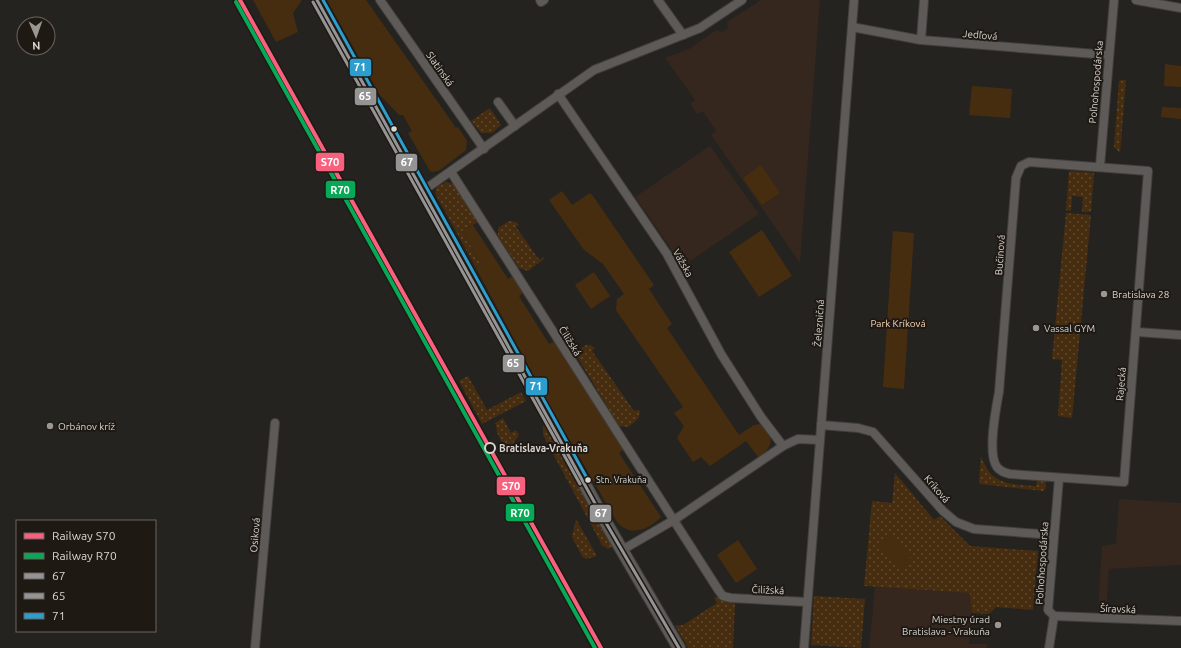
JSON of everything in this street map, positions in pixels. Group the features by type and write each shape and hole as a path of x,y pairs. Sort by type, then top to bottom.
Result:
{"street":[{"path":"317,0 424,190 622,550 679,648"},
{"name":"Slatinská","path":"380,0 484,149"},
{"path":"540,0 541,2 544,0"},
{"path":"658,0 683,35"},
{"path":"424,190 594,70 705,25 742,0"},
{"name":"Železničná","path":"804,648 854,0"},
{"path":"921,40 924,0"},
{"name":"Poľnohospodárska","path":"1100,166 1108,55 1114,0"},
{"path":"1136,0 1168,3 1181,8"},
{"name":"Jedľová","path":"852,27 921,40 1108,55"},
{"name":"Vážska","path":"558,94 667,254 721,354 761,417 783,446"},
{"path":"498,102 514,126"},
{"name":"Bučinová","path":"1100,166 1029,162 1022,164 1018,171 1014,200 999,392 994,426 993,455 998,468 1010,474 1124,482"},
{"name":"Rajecká","path":"1100,166 1148,171 1137,332 1124,482"},
{"name":"Čiližská","path":"451,172 723,596 732,598 807,602"},
{"path":"1137,332 1181,335"},
{"name":"Osiková","path":"255,648 275,423"},
{"name":"Kríková","path":"821,426 858,428 873,432 943,511 956,522 974,529 1054,535"},
{"path":"622,550 674,520 783,446 798,439 820,440"},
{"name":"Poľnohospodárska","path":"1049,648 1054,616 1048,610 1059,478"},
{"name":"Šíravská","path":"1054,616 1181,622"}],"shaded area":[{"path":"761,0 820,0 800,263 711,135 716,131 703,111 697,114 690,104 695,100 665,58 689,49 716,30 723,32 728,28 727,22"},
{"path":"710,146 759,214 680,268 672,250 635,197"},
{"path":"1119,499 1181,503 1181,565 1109,569 1106,613 1098,612 1102,546 1116,544"},
{"path":"875,587 971,593 972,613 969,644 987,644 987,648 869,648"}],"green space":[{"path":"253,0 302,0 293,13 298,32 276,42"},
{"path":"327,0 366,0 456,128 458,127 467,141 466,150 440,170 433,172 430,171 408,133 412,131 403,115 399,115 380,95"},
{"path":"1165,64 1181,66 1181,87 1164,86"},
{"path":"1126,80 1120,153 1114,147 1119,81"},
{"path":"972,86 1012,89 1010,118 969,115"},
{"path":"1162,107 1181,108 1181,119 1161,117"},
{"path":"490,108 501,125 492,133 481,133 471,121"},
{"path":"761,165 780,193 762,205 743,178"},
{"path":"1069,171 1094,173 1091,212 1082,212 1083,197 1072,196 1071,211 1066,210"},
{"path":"447,182 456,185 478,222 462,231 481,264 476,268 435,193 437,186"},
{"path":"562,191 572,205 590,193 593,196 654,285 649,289 672,324 667,328 739,435 754,425 761,424 769,433 769,446 759,458 746,441 710,466 701,457 693,462 677,438 684,426 674,413 683,407 616,310 617,299 624,294 603,264 584,250 549,200"},
{"path":"1066,213 1091,215 1072,418 1058,416 1062,360 1052,359"},
{"path":"509,221 516,222 519,225 516,227 537,257 540,260 543,257 544,259 528,271 519,268 498,236 498,228"},
{"path":"473,225 508,279 513,276 524,292 519,296 549,344 555,341 624,449 619,453 661,517 651,525 634,531 622,527 617,522 551,408 476,268 481,264 462,231"},
{"path":"762,230 792,276 759,297 729,252"},
{"name":"Park Kríková","path":"893,231 914,233 904,389 883,387"},
{"path":"594,272 610,296 591,309 575,285"},
{"path":"586,345 590,345 595,348 592,351 634,411 640,411 638,419 628,427 619,426 578,358 578,351"},
{"path":"468,376 487,410 521,392 526,401 482,424 459,381"},
{"path":"503,418 511,433 516,430 519,435 514,442 513,449 501,441 496,430 495,423"},
{"path":"547,422 614,546 608,549 602,545 543,435 543,426"},
{"path":"981,456 985,466 996,478 1017,485 1036,486 1037,480 1046,480 1045,490 980,484"},
{"path":"895,473 934,520 940,516 970,546 1038,551 1033,610 996,607 989,614 972,613 970,593 864,586 872,501 892,503"},
{"path":"576,519 597,556 586,559 582,556 572,537"},
{"path":"890,534 913,561 901,570 879,544"},
{"path":"738,540 757,569 736,583 717,555"},
{"path":"814,596 865,599 861,648 811,645"},
{"path":"716,597 735,603 733,648 688,648 675,625 683,625 717,603 714,598"}],"rail line":[{"name":"S70","path":"240,0 601,648"},
{"name":"R70","path":"236,2 595,648"}],"transit line":[{"name":"67","path":"317,0 602,516 679,648"},
{"name":"71","path":"323,0 588,480"},
{"name":"65","path":"313,2 580,484"}],"place":[{"name":"Bratislava 28","path":"1104,294"},
{"name":"Vassal GYM","path":"1036,328"},
{"name":"Orbánov kríž","path":"50,426"},
{"name":"Bratislava-Vrakuňa","path":"490,448"},
{"name":"Stn. Vrakuňa","path":"588,480"},
{"name":"Miestny úrad Bratislava - Vrakuňa","path":"998,625"}]}
